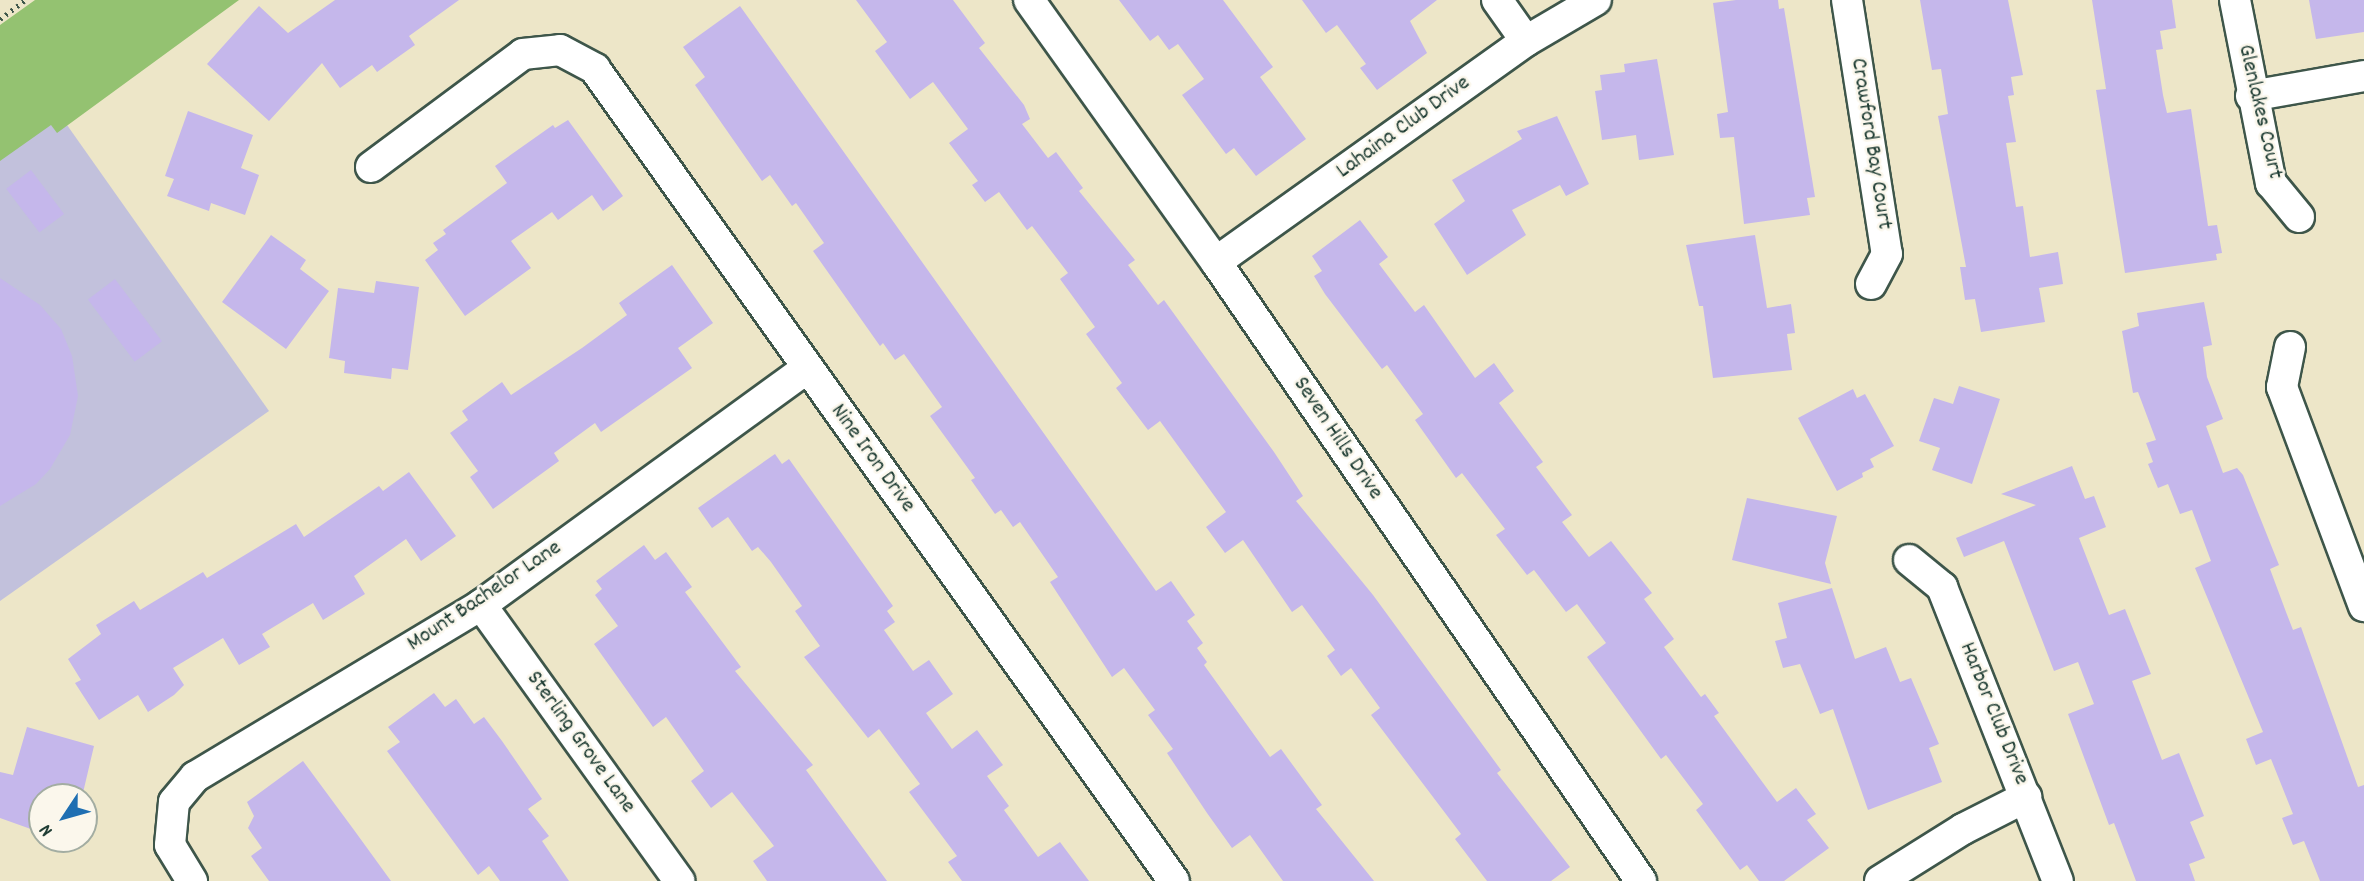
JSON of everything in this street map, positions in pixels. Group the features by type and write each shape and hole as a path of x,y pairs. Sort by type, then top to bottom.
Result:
{"street":[{"name":"Seven Hills Drive","path":"1028,0 1216,262 1641,881"},
{"path":"1497,0 1526,40"},
{"name":"Lahaina Club Drive","path":"1216,262 1526,40 1596,0"},
{"name":"Crawford Bay Court","path":"1847,0 1887,254 1871,284"},
{"name":"Glenlakes Court","path":"2235,0 2271,183 2299,217"},
{"name":"Nine Iron Drive","path":"370,167 523,54 560,50 594,69 1174,881"},
{"path":"2252,96 2364,76"},
{"path":"2290,347 2282,387 2364,606"},
{"name":"Mount Bachelor Lane","path":"192,881 170,845 174,802 195,777 481,605 807,368"},
{"name":"Harbor Club Drive","path":"1909,560 1942,587 2058,881"},
{"name":"Sterling Grove Lane","path":"481,605 679,881"},
{"path":"1880,881 1963,829 2026,797"}],"path":[{"path":"0,19 25,0"}],"shaded area":[{"path":"55,108 269,411 0,601 0,150"}],"green space":[{"path":"35,0 239,0 57,133 51,125 0,161 0,25"}],"building":[{"path":"335,0 459,0 409,36 415,45 377,72 372,65 340,88 322,63 269,121 207,64 259,6 288,33"},
{"path":"856,0 953,0 985,43 979,48 1024,105 1030,119 1022,124 1048,158 1056,152 1083,188 1079,191 1135,260 1128,265 1158,305 1164,300 1274,452 1303,496 1296,501 1373,595 1501,770 1497,773 1570,867 1551,881 1487,881 1455,839 1461,834 1371,715 1380,708 1351,668 1341,676 1327,656 1335,650 1302,605 1292,612 1243,540 1225,553 1206,527 1226,512 1160,421 1148,430 1116,388 1122,383 1086,334 1095,327 1060,279 1068,273 1032,226 1027,230 999,192 985,202 972,185 978,181 949,143 968,129 933,82 910,99 875,51 887,42"},
{"path":"1119,0 1223,0 1273,67 1260,77 1306,139 1256,176 1234,148 1226,154 1182,95 1204,79 1178,44 1169,50 1158,35 1150,41"},
{"path":"1302,0 1437,0 1410,21 1427,53 1377,90 1360,68 1366,64 1337,25 1326,33"},
{"path":"1778,0 1779,9 1784,8 1815,197 1807,198 1810,215 1744,224 1734,137 1720,138 1717,114 1728,112 1713,3"},
{"path":"1920,0 2008,0 2023,75 2011,77 2014,95 2008,96 2016,142 2006,143 2016,207 2023,206 2030,257 2058,252 2063,284 2039,288 2045,322 1981,332 1975,299 1965,300 1960,267 1966,267 1938,116 1948,114 1941,69 1932,70"},
{"path":"2092,0 2172,0 2176,28 2160,31 2163,49 2156,50 2163,95 2167,113 2191,109 2208,226 2217,225 2222,253 2216,254 2217,260 2125,273 2096,90 2106,89"},
{"path":"2309,0 2364,0 2364,32 2316,39"},
{"path":"740,6 1156,591 1171,581 1195,615 1187,621 1203,643 1197,648 1207,662 1204,665 1270,757 1281,749 1322,805 1316,809 1374,881 1283,881 1250,835 1232,848 1167,753 1173,749 1148,715 1155,710 1124,668 1112,677 1050,582 1058,577 1020,522 1013,527 1001,510 995,514 971,480 975,478 930,416 942,407 904,354 895,360 883,343 880,346 813,251 824,243 796,203 792,206 770,175 762,181 695,85 705,77 683,47"},
{"path":"1657,59 1674,155 1639,160 1636,135 1602,140 1595,91 1602,90 1600,75 1625,72 1624,64"},
{"path":"188,111 253,135 241,168 259,175 245,215 211,203 209,211 167,196 174,179 165,176"},
{"path":"1557,116 1589,184 1566,196 1560,185 1512,210 1526,235 1467,275 1434,224 1465,201 1452,180 1522,139 1517,131"},
{"path":"568,120 623,196 603,211 592,195 558,220 552,212 511,241 531,268 465,316 425,260 438,250 433,243 446,234 443,230 507,183 495,166 553,125 555,128"},
{"path":"31,170 64,214 39,233 6,189"},
{"path":"1360,220 1388,257 1379,264 1415,312 1424,305 1475,378 1494,363 1514,391 1499,403 1543,462 1536,467 1572,515 1562,522 1589,557 1611,541 1652,593 1644,599 1674,639 1664,647 1701,697 1705,694 1719,713 1714,716 1777,802 1796,788 1816,814 1807,820 1829,848 1784,881 1759,881 1747,865 1740,870 1696,810 1703,804 1666,755 1661,759 1587,657 1606,643 1577,604 1566,612 1534,570 1527,575 1496,535 1505,529 1462,473 1456,478 1415,420 1423,414 1387,365 1382,369 1325,294 1314,276 1322,271 1312,256"},
{"path":"271,235 306,260 300,269 329,291 286,349 222,302"},
{"path":"1755,235 1767,308 1791,304 1795,333 1787,334 1792,370 1713,378 1703,306 1699,306 1686,245"},
{"path":"672,265 713,323 678,348 692,368 601,432 595,423 554,453 559,461 493,509 470,477 478,471 450,433 468,420 462,411 502,382 511,395 582,348 627,315 619,303"},
{"path":"0,278 40,305 61,329 72,356 78,396 70,435 50,469 36,484 0,506"},
{"path":"115,279 162,341 135,362 88,299"},
{"path":"376,281 419,287 408,370 392,368 391,379 344,373 345,361 329,358 338,288 374,293"},
{"path":"2204,302 2212,345 2203,347 2207,377 2223,419 2206,426 2223,473 2237,468 2243,475 2279,565 2270,569 2293,630 2301,627 2358,787 2364,785 2364,881 2320,881 2304,841 2293,845 2282,818 2293,814 2271,759 2256,765 2246,739 2263,732 2195,568 2211,561 2192,510 2180,514 2168,484 2158,488 2148,464 2153,462 2146,443 2156,440 2138,392 2133,393 2122,331 2139,326 2137,313"},
{"path":"1959,386 2000,399 1972,484 1932,470 1940,448 1919,441 1934,398 1953,404"},
{"path":"1853,389 1857,398 1865,394 1894,446 1870,459 1874,467 1862,473 1863,477 1837,491 1798,418"},
{"path":"775,454 782,464 789,459 893,606 887,611 895,622 884,630 913,671 929,660 953,694 926,713 952,749 977,730 1003,765 987,776 1009,806 1004,810 1038,857 1060,842 1089,881 962,881 948,862 957,856 909,792 920,784 879,729 868,738 804,657 820,646 795,611 802,606 771,562 758,547 752,551 728,517 712,528 698,508"},
{"path":"2072,466 2085,499 2094,496 2106,527 2079,538 2109,615 2125,609 2151,674 2132,681 2162,760 2179,753 2204,816 2190,822 2205,858 2189,864 2195,881 2136,881 2114,823 2109,825 2068,714 2094,704 2078,662 2054,671 2004,541 1964,557 1956,538 2036,505 2001,494"},
{"path":"409,472 456,536 421,561 406,539 354,576 365,594 323,620 313,603 262,634 270,647 239,665 223,638 173,668 184,685 174,695 148,712 138,695 99,720 75,683 81,680 68,659 101,634 96,625 134,601 140,610 203,572 207,578 296,524 304,537 379,486 383,491"},
{"path":"1747,498 1837,516 1825,563 1831,584 1732,560"},
{"path":"644,545 655,560 666,552 692,587 685,592 741,667 735,671 813,765 806,770 887,881 767,881 753,861 774,846 732,792 711,808 691,781 704,771 666,717 653,727 594,644 618,626 595,595 602,589 596,581"},
{"path":"1832,588 1855,659 1886,647 1900,682 1911,678 1939,744 1929,748 1942,782 1868,810 1833,709 1820,714 1800,664 1783,668 1775,641 1787,638 1778,603"},
{"path":"434,693 445,707 456,699 474,724 484,717 502,741 542,799 528,809 549,836 542,841 569,881 500,881 489,866 478,875 387,751 400,742 388,727"},
{"path":"27,727 94,746 85,783 28,783 28,828 0,818 0,772 13,775"},
{"path":"303,761 391,881 269,881 251,856 262,848 248,828 254,816 247,802"}]}
